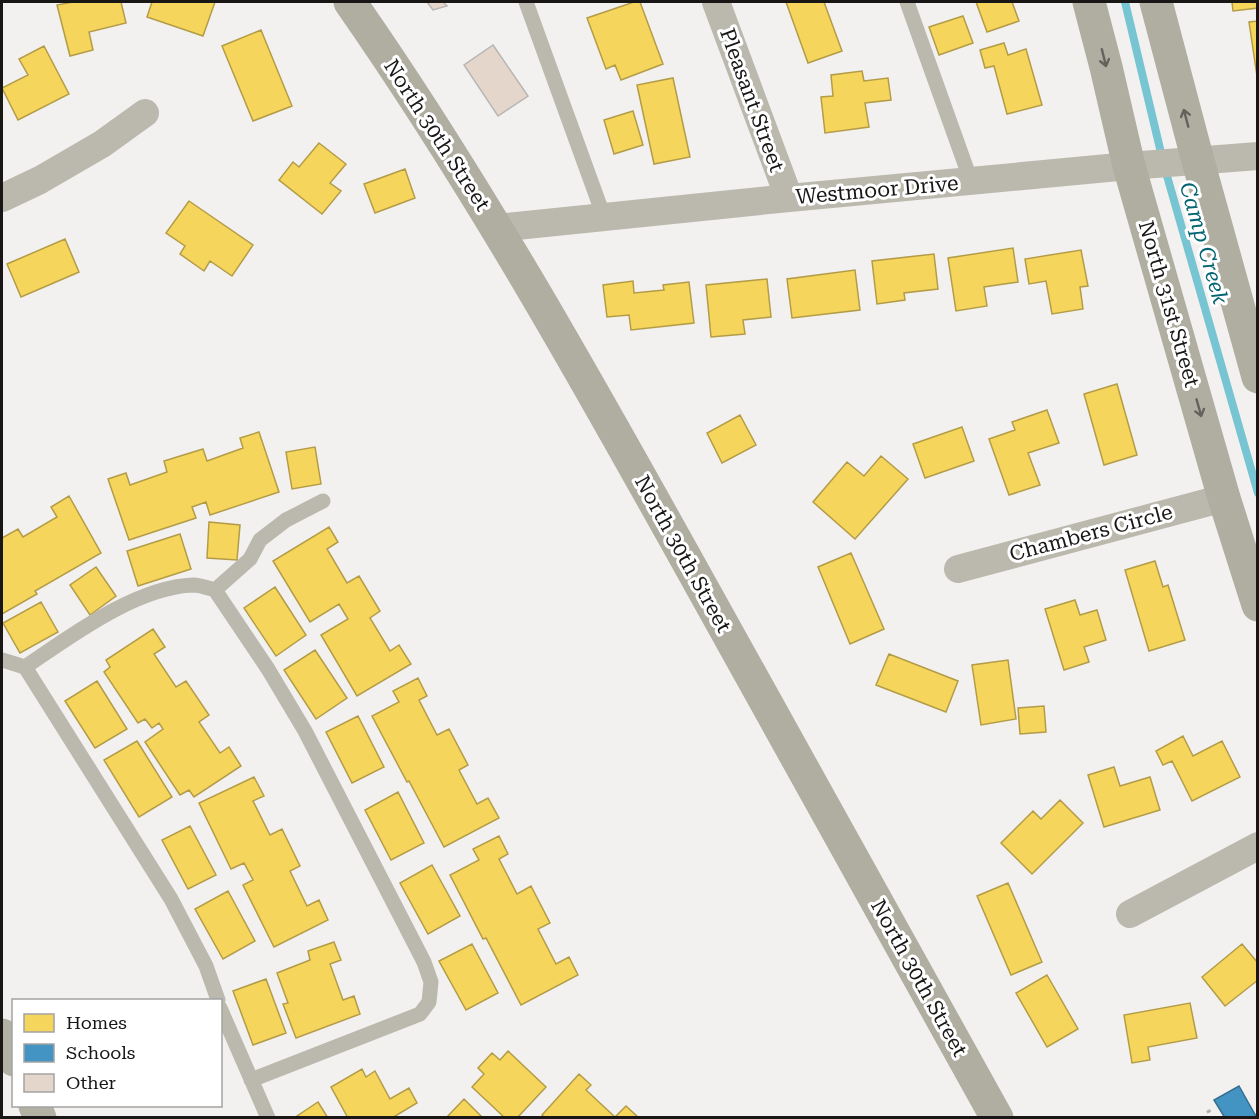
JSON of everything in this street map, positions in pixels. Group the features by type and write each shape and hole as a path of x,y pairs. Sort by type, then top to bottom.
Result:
{"main road":[{"name":"North 30th Street","path":"350,2 497,228 660,512 997,1118"},
{"name":"North 31st Street","path":"1089,2 1129,166 1257,605"},
{"path":"1156,2 1257,376"},
{"path":"2,1035 12,1056"}],"street":[{"name":"Pleasant Street","path":"716,2 789,198"},
{"path":"2,198 40,180 102,144 146,113"},
{"name":"Westmoor Drive","path":"497,228 789,198 1257,156"},
{"name":"Chambers Circle","path":"958,569 1224,498"},
{"path":"1130,914 1257,846"}],"lane":[{"path":"526,2 604,217"},
{"path":"907,2 971,181"},
{"path":"215,590 250,559 260,540 286,520 323,501"},
{"path":"25,667 82,629 138,598 172,588 195,585 215,590 268,669 305,731 424,962 431,982 429,1002 420,1014 251,1080"},
{"path":"2,660 25,667 171,899 206,966 218,999"},
{"path":"222,1013 268,1118"}],"path":[{"path":"1208,1110 1212,1118"}],"building: Homes":[{"path":"73,2 121,2 126,23 89,32 93,50 70,56 57,5"},
{"path":"152,2 215,2 203,36 147,17"},
{"path":"640,2 663,64 621,80 615,65 606,69 587,18"},
{"path":"786,2 824,2 842,51 808,63"},
{"path":"976,2 1012,2 1019,21 987,32"},
{"path":"1232,2 1258,2 1258,8 1233,11"},
{"path":"963,16 973,43 939,55 929,27"},
{"path":"1258,21 1258,83 1249,22"},
{"path":"261,30 292,106 253,121 222,46"},
{"path":"1004,43 1008,55 1026,49 1042,105 1007,114 994,66 985,68 980,50"},
{"path":"44,46 69,94 18,120 2,88 28,75 19,59"},
{"path":"862,71 864,81 888,78 891,100 865,103 869,127 825,133 821,97 833,96 831,75"},
{"path":"673,78 690,157 654,164 637,85"},
{"path":"633,111 643,145 614,154 604,120"},
{"path":"319,143 346,164 330,183 341,191 322,214 279,180 293,162 299,167"},
{"path":"405,169 415,198 375,213 364,184"},
{"path":"189,201 253,245 232,276 210,261 204,271 180,254 185,246 166,233"},
{"path":"65,239 79,272 21,297 7,264"},
{"path":"1013,248 1018,282 984,287 987,306 956,311 948,258"},
{"path":"1081,250 1088,286 1080,287 1083,309 1052,314 1046,281 1029,284 1025,259"},
{"path":"934,254 938,289 904,293 905,300 877,304 872,261"},
{"path":"855,270 860,310 792,318 787,279"},
{"path":"767,279 771,317 743,320 745,334 711,337 706,285"},
{"path":"633,281 634,293 664,290 663,285 689,282 694,323 631,330 629,315 607,317 603,285"},
{"path":"1117,384 1137,455 1104,465 1084,394"},
{"path":"1047,410 1059,443 1028,453 1040,485 1009,495 989,439 1015,430 1012,422"},
{"path":"740,415 756,445 722,463 707,433"},
{"path":"962,427 974,461 925,478 913,444"},
{"path":"259,432 279,492 210,515 206,502 192,507 196,518 129,540 108,479 126,473 130,485 167,472 164,461 203,449 207,461 243,448 240,438"},
{"path":"315,447 321,484 292,489 286,452"},
{"path":"881,456 908,479 855,539 813,502 847,462 864,476"},
{"path":"69,496 101,553 35,591 37,594 2,614 2,538 18,529 23,537 57,517 51,507"},
{"path":"209,522 240,525 237,560 207,558"},
{"path":"329,527 338,542 327,549 347,583 359,576 380,611 370,618 390,651 399,645 411,664 357,696 321,635 348,619 339,604 310,622 273,561"},
{"path":"180,534 191,569 138,586 127,551"},
{"path":"851,553 884,629 850,644 818,567"},
{"path":"1155,561 1163,587 1168,585 1185,640 1149,651 1125,570"},
{"path":"96,567 116,596 90,615 70,585"},
{"path":"275,587 306,635 276,656 244,608"},
{"path":"1075,600 1080,615 1097,610 1106,640 1084,647 1089,662 1064,670 1045,609"},
{"path":"41,602 58,632 20,653 3,623"},
{"path":"153,629 165,647 154,654 176,687 186,681 209,715 199,722 220,753 229,747 241,766 194,797 189,790 180,795 145,742 163,729 159,723 152,728 145,719 138,723 104,672 110,667 106,660"},
{"path":"315,650 347,698 316,719 284,670"},
{"path":"889,654 958,681 946,712 876,685"},
{"path":"1008,660 1016,719 981,725 972,665"},
{"path":"418,678 427,696 419,700 437,735 449,729 468,765 459,770 477,804 488,798 499,818 444,847 372,716 399,702 393,691"},
{"path":"97,681 127,729 95,748 65,701"},
{"path":"1044,706 1046,732 1020,734 1018,708"},
{"path":"358,716 384,767 352,783 326,732"},
{"path":"1183,736 1193,756 1222,741 1240,777 1192,801 1172,761 1163,765 1156,751"},
{"path":"137,741 172,797 139,817 104,760"},
{"path":"1114,767 1120,786 1150,777 1160,810 1104,827 1088,775"},
{"path":"254,777 264,796 253,801 270,835 282,829 300,866 290,871 307,906 319,900 328,920 274,947 243,885 253,880 244,863 231,869 199,803"},
{"path":"398,792 424,843 391,860 365,810"},
{"path":"1060,800 1083,823 1032,874 1001,843 1033,811 1041,819"},
{"path":"190,826 216,875 188,889 162,840"},
{"path":"499,836 508,854 499,859 517,894 531,886 550,923 538,929 556,964 569,957 578,975 521,1005 450,875 479,860 473,849"},
{"path":"432,865 460,916 428,934 400,883"},
{"path":"1008,883 1042,962 1011,975 977,896"},
{"path":"228,891 255,941 223,959 195,909"},
{"path":"334,942 341,960 330,964 343,1000 354,996 360,1014 296,1038 283,1004 288,1003 277,973 310,960 308,951"},
{"path":"472,944 498,993 466,1010 439,961"},
{"path":"1242,944 1258,963 1258,980 1225,1006 1202,977"},
{"path":"1047,975 1078,1029 1047,1047 1016,993"},
{"path":"266,979 286,1033 253,1045 233,991"},
{"path":"1190,1003 1197,1038 1148,1047 1150,1060 1132,1063 1124,1015"},
{"path":"508,1051 546,1087 517,1118 505,1118 472,1087 484,1074 478,1068 492,1053 500,1060"},
{"path":"362,1069 366,1077 375,1071 390,1099 409,1088 417,1103 392,1118 348,1118 331,1087"},
{"path":"579,1074 591,1085 586,1090 615,1117 626,1106 639,1118 545,1118 542,1115"},
{"path":"464,1099 483,1118 446,1118"},
{"path":"318,1102 328,1118 294,1118"}],"building: Schools":[{"path":"1239,1086 1257,1118 1225,1118 1214,1100"}],"building: Other":[{"path":"427,2 443,2 447,6 433,10"},
{"path":"493,45 528,96 498,116 464,65"}],"waterway":[{"name":"Camp Creek","path":"1125,2 1162,157"},
{"name":"Camp Creek","path":"1165,169 1258,493"}]}
